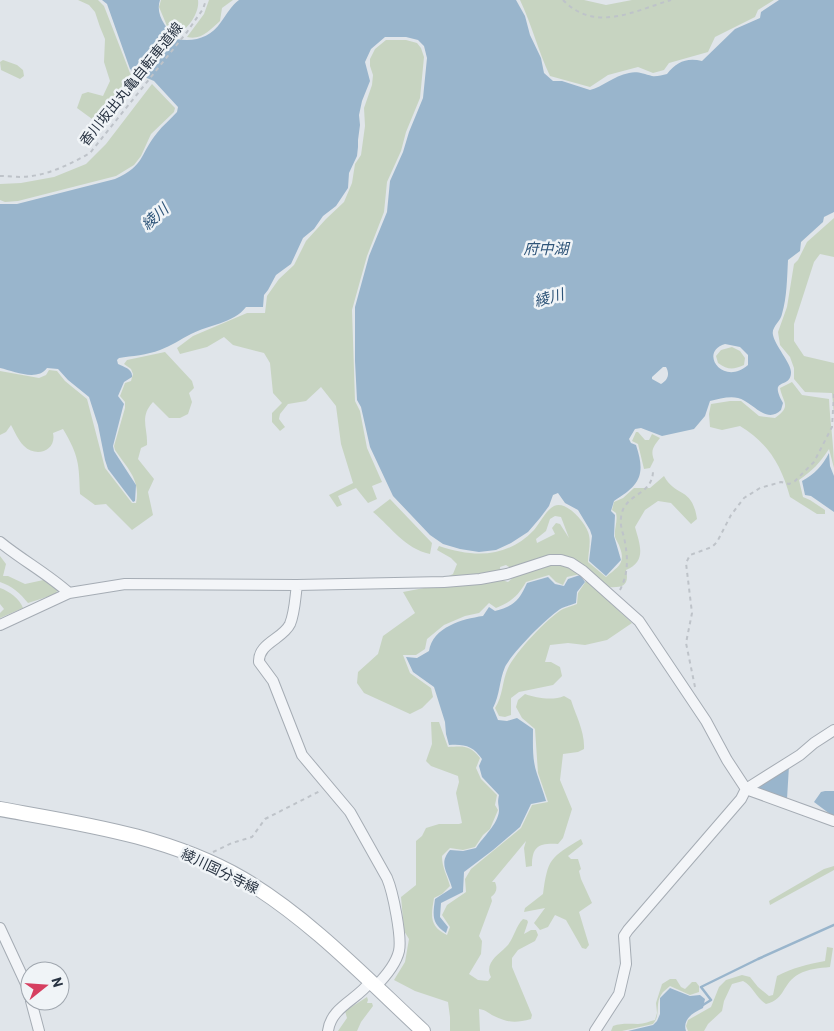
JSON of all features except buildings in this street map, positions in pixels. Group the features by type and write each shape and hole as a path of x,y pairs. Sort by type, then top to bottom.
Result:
{"main road":[{"name":"綾川国分寺線","path":"0,809 152,841 204,860 242,879 293,913 422,1031"}],"street":[{"path":"0,542 58,583 69,593"},
{"path":"0,625 69,593 125,584 297,585 444,582 507,574 550,560 560,560 572,563 583,571 639,620 706,721 727,760 746,789 834,821"},
{"path":"297,585 290,626 262,650 259,662 273,681 302,755 350,812 387,878 391,888 400,944 397,955 373,985 337,1011 329,1025 328,1031"},
{"path":"595,1031 619,994 626,964 624,936 628,930 741,799 746,789 800,755 834,730"},
{"path":"0,928 20,971"},
{"path":"34,1011 39,1031"}],"path":[{"name":"香川坂出丸亀自転車道線","path":"0,176 30,176 48,172 73,163 90,152 187,32 206,0"},
{"path":"563,0 574,10 596,18 615,17 672,0"},
{"path":"695,686 686,643 692,613 686,563 690,555 712,547 717,542 731,515 744,498 760,488 781,482 789,484 795,481 814,462 832,427 834,394"},
{"path":"613,597 619,592 628,566 621,518 625,506 649,486 653,479 653,469"},
{"path":"204,860 213,852 232,843 252,837 265,819 328,787"}],"green space":[{"path":"78,0 98,0 104,6 130,73 142,79 103,127 77,108 82,94 88,92 103,96 110,81 104,62 105,39 95,12 89,5"},
{"path":"161,0 198,0 195,16 180,33 175,35 167,26 159,7"},
{"path":"209,0 233,0 222,8 220,21 209,31 201,36 187,37 204,14"},
{"path":"520,0 584,0 606,5 632,0 774,0 758,10 755,17 715,37 708,52 669,63 664,70 653,73 638,67 608,75 590,87 550,76"},
{"path":"386,40 406,40 417,43 424,57 420,98 406,132 401,151 387,182 384,212 367,256 352,310 355,401 360,411 367,448 382,482 372,486 377,499 368,503 356,488 338,496 342,505 337,507 329,495 353,483 341,444 336,406 321,387 306,401 288,404 280,414 279,419 285,427 280,431 272,422 272,413 282,403 273,393 270,363 264,353 233,345 224,337 207,347 180,354 177,348 193,336 247,313 265,313 267,296 279,279 294,265 306,241 344,202 352,183 355,164 361,155 365,126 364,108 372,85 373,75 370,59 375,49"},
{"path":"3,60 17,65 23,70 24,76 20,79 1,70 0,62"},
{"path":"152,84 175,108 174,112 151,134 141,156 134,165 116,176 18,201 5,202 0,200 0,184 21,183 54,177 86,164 106,144"},
{"path":"834,218 834,257 820,254 814,262 794,324 794,341 804,356 834,363 834,414 832,393 805,392 794,379 794,368 790,357 780,345 778,332 787,307 794,264 807,242"},
{"path":"732,347 740,351 745,358 744,365 731,368 718,363 716,356 721,350"},
{"path":"165,352 192,381 194,388 189,393 192,402 188,414 180,418 169,418 153,402 146,413 147,445 141,448 138,459 154,479 148,492 153,515 132,530 106,504 95,505 80,494 77,460 63,429 53,433 52,444 49,448 40,452 34,452 24,446 11,425 6,432 0,435 0,371 39,378 46,375 49,370 57,371 65,381 87,399 105,468 132,503 136,503 137,488 135,481 114,446 125,408 125,402 120,396 125,383 131,381 133,374 131,369 124,364 127,360"},
{"path":"792,382 802,395 829,399 834,468 829,449 816,466 799,480 803,497 825,510 825,514 817,514 790,497 778,465 759,440 750,433 740,426 722,430 710,427 709,414 711,404 730,401 741,401 759,416 775,418 785,407 780,388"},
{"path":"636,432 645,440 649,440 652,434 660,438 653,448 654,460 650,468 644,469 638,444 632,441"},
{"path":"664,476 669,483 688,497 695,509 697,519 691,524 671,503 658,501 645,510 635,527 640,546 637,562 626,570 627,580 625,583 620,587 607,587 604,597 632,623 607,640 585,645 568,643 550,645 545,662 551,662 560,667 562,676 553,685 519,692 511,698 511,715 499,716 495,708 500,699 508,668 525,645 549,619 563,609 577,604 578,593 586,581 580,574 567,577 563,585 556,582 549,575 526,582 517,595 506,603 496,608 489,603 479,613 465,616 444,625 427,639 425,649 416,655 403,655 410,673 431,688 433,697 422,708 410,714 364,693 357,683 358,672 378,654 383,636 415,613 403,592 424,588 453,574 457,564 437,550 439,546 478,554 502,551 524,539 534,530 548,510 554,506 565,506 576,514 585,525 590,538 588,562 606,577 617,568 622,558 620,547 615,537 616,513 612,510 614,502 623,498 634,488 650,488","holes":["555,516 561,517 569,538 560,524 556,523 552,528 555,534 537,543 536,539 546,531 550,519","506,565 512,569 515,576 508,582 502,580 500,567"]},
{"path":"390,499 432,543 430,554 413,547 399,537 373,512"},
{"path":"0,556 6,564 3,576 8,576 25,584 48,579 58,587 56,594 28,603 16,590 0,582"},
{"path":"0,588 14,596 23,608 0,618 0,613 4,609 0,604"},
{"path":"525,694 544,698 560,698 564,696 571,700 582,730 584,743 584,749 578,752 563,754 560,780 572,809 563,838 558,844 546,844 538,847 533,854 532,866 526,867 524,848 526,841 492,882 495,882 496,889 491,897 492,901 479,936 482,941 481,954 469,974 478,980 488,981 491,977 489,968 491,963 509,944 523,919 527,920 524,934 531,930 536,930 538,935 535,941 518,950 512,958 512,967 532,1015 531,1019 512,1022 479,1009 480,1031 450,1031 448,1002 415,991 394,980 405,962 409,939 404,931 401,897 416,885 416,841 422,836 426,828 439,824 462,823 456,793 459,782 458,776 431,766 426,761 432,744 431,722 439,722 448,747 466,747 480,758 476,768 481,779 497,795 495,805 498,810 490,829 483,835 475,847 463,850 450,848 442,856 450,886 442,894 434,898 432,915 437,928 447,935 450,927 442,915 447,905 466,892 465,879 471,869 521,828 532,805 548,802 538,773 535,729 522,718 516,707 518,700"},
{"path":"581,839 583,844 568,856 571,859 578,859 581,879 592,903 579,912 589,945 586,949 582,948 566,920 555,915 548,927 540,930 534,923 545,908 524,912 525,908 543,894 547,873 552,860"},
{"path":"834,866 834,870 770,905 769,901 824,869"},
{"path":"827,947 833,948 830,967 799,974 789,982 781,995 766,1004 743,981 732,984 724,1001 722,1011 708,1024 704,1031 688,1031 686,1026 688,1020 711,1007 719,987 726,980 742,975 750,977 769,996 773,995 777,976 800,967 825,961"},
{"path":"670,979 676,979 681,987 685,989 692,982 696,982 699,986 699,992 690,995 670,986 659,998 657,1017 653,1024 622,1031 611,1031 613,1026 616,1025 640,1024 655,1020 657,1013 656,1003 662,984"},
{"path":"367,997 367,1003 372,1003 373,1006 357,1031 338,1031 347,1018 345,1011"}],"water":[{"name":"府中湖","path":"102,0 160,0 159,11 162,21 176,39 190,40 202,38 212,32 231,7 239,0 516,0 525,16 530,35 541,58 544,73 553,81 562,81 590,90 623,74 635,72 659,76 667,74 674,66 687,60 702,61 735,29 760,18 761,12 779,0 834,0 834,212 824,217 823,222 801,242 800,251 788,260 784,308 773,332 774,339 791,369 790,378 781,384 778,389 783,403 781,410 775,414 764,414 743,400 731,397 710,401 705,416 694,429 662,436 641,428 635,429 629,439 631,443 636,445 639,455 640,472 630,490 614,501 611,511 615,515 614,536 621,560 606,576 589,561 592,536 590,530 578,510 565,503 558,493 553,495 549,506 528,532 496,550 479,552 460,549 443,544 430,535 393,496 370,447 361,407 357,400 355,307 369,256 387,212 390,181 423,98 427,58 424,46 418,40 406,37 385,37 371,49 365,62 370,81 359,115 357,156 349,173 348,188 336,206 323,216 314,229 303,238 291,264 276,275 264,295 263,307 246,307 235,317 198,331 155,352 119,358 117,360 118,364 130,370 132,377 124,382 118,396 124,404 113,446 114,451 136,485 135,501 133,502 108,469 98,425 89,397 58,369 47,368 43,372 31,375 0,368 0,204 17,204 115,179 125,174 137,164 157,133 177,112 178,107 154,81 130,69 107,4","holes":["725,344 740,347 748,355 748,365 739,371 730,372 717,366 714,354 717,348","663,367 666,367 668,374 667,379 661,384 652,379 652,377"]},
{"path":"829,453 830,466 834,476 834,512 811,496 805,495 802,481 818,469"},
{"path":"580,575 585,582 577,592 576,603 562,608 540,626 522,644 505,667 493,708 498,720 507,721 517,718 533,729 534,763 546,801 531,804 520,827 464,872 463,892 441,903 440,917 448,927 446,933 435,922 434,914 435,899 452,888 444,864 446,855 450,850 463,851 476,848 496,821 499,811 499,795 482,777 479,766 482,759 475,751 460,745 449,745 445,722 434,687 413,672 406,657 417,658 429,651 436,636 442,630 458,622 483,616 489,607 495,611 511,605 521,594 527,583 548,577 555,584 564,586 568,579"},
{"path":"789,766 787,799 758,790 759,784"},
{"path":"834,791 834,817 814,802 821,792"},
{"path":"670,988 690,996 700,995 705,999 703,1008 687,1020 686,1031 628,1031 653,1025 657,1021 660,1014 660,998"}],"waterway":[{"path":"703,1005 711,1000 701,987 834,925"}],"water label":[{"name":"綾川","path":"155,217"},
{"name":"綾川","path":"549,298"}]}
